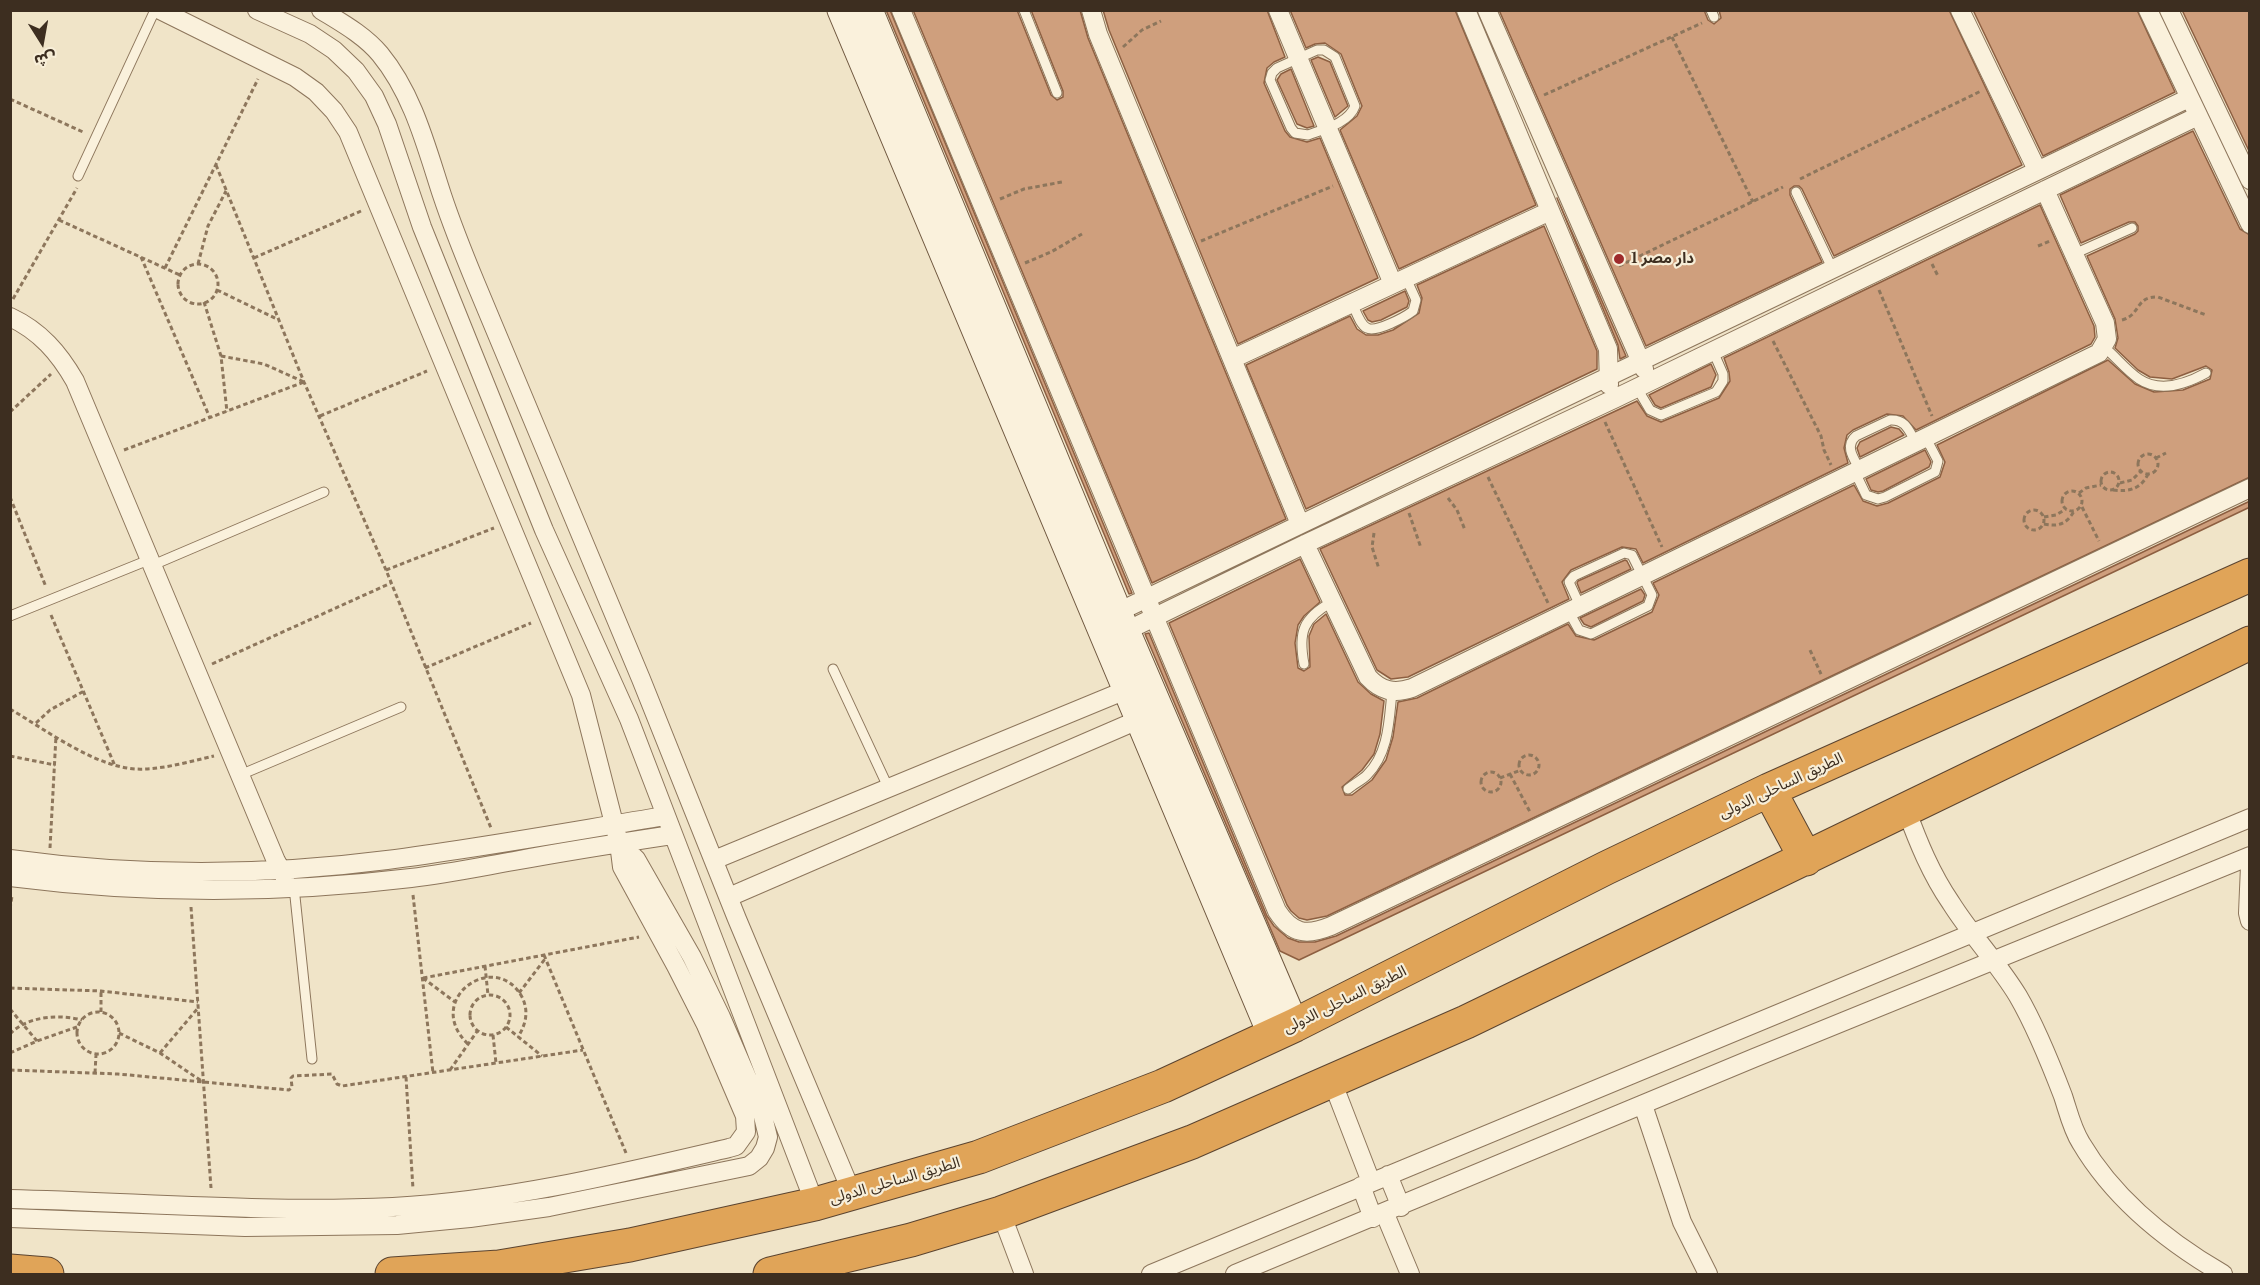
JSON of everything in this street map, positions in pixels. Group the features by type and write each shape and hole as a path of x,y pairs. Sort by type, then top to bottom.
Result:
{"highway":[{"name":"الطريق الساحلى الدولى","path":"392,1275 499,1267 630,1245 815,1204 1000,1149 1163,1086 1284,1030 1606,868 1769,790 2250,575"},
{"path":"770,1275 911,1240 1000,1213 1182,1146 1466,1022 2250,643"},
{"path":"1769,790 1806,859"},
{"path":"10,1271 47,1275"}],"street":[{"path":"10,1199 212,1208 306,1209 414,1205 546,1189 634,1171 736,1146 746,1132 745,1116 706,1025 622,867 619,843 581,695 348,132 334,111 316,92 296,77 159,10"},
{"path":"257,10 310,34 334,50 356,71 374,96 387,124 422,227 474,359 544,530 624,709 815,1204"},
{"path":"321,10 352,28 379,52 400,82 415,114 450,219 476,285 852,1193"},
{"path":"841,10 1138,720 1284,1030"},
{"path":"869,10 1122,621 1284,1030"},
{"path":"901,10 1277,911 1294,929 1307,933 1331,926 2250,488"},
{"path":"1091,10 1098,34 1300,524"},
{"path":"1278,10 1348,179 1400,281"},
{"path":"1487,10 1640,360 1643,385"},
{"path":"1960,10 2037,170"},
{"path":"2148,10 2250,224"},
{"path":"2169,10 2250,180"},
{"path":"1469,12 1608,349 1609,383 1616,398"},
{"path":"1122,621 1147,598 2189,98"},
{"path":"1122,621 1155,617 1616,398 2198,116"},
{"path":"1305,544 1368,677 1383,689 1392,692 1412,688 2092,357 2104,347 2107,339 2105,323 2045,190"},
{"path":"1232,359 1550,211"},
{"path":"10,316 38,333 64,362 75,381 279,869 294,887"},
{"path":"714,860 1126,690"},
{"path":"729,897 1138,720"},
{"path":"641,753 665,742"},
{"path":"1905,809 1933,873 1951,904 2014,989 2030,1019 2080,1142 2111,1185 2148,1223 2190,1255 2223,1275"},
{"path":"10,859 49,864 167,871 279,869 386,860 665,816"},
{"path":"1151,1275 1971,932 2250,818"},
{"path":"10,878 91,886 190,890 294,887 411,878 672,834"},
{"path":"10,1218 297,1227 397,1225 549,1207 749,1166 759,1158 768,1137 762,1112 692,957 636,859 619,843"},
{"path":"1235,1275 2250,856"},
{"path":"2250,866 2248,913 2250,921"},
{"path":"710,929 737,919"},
{"path":"1332,1081 1366,1184 1386,1213 1410,1275"},
{"path":"1643,1105 1682,1222 1708,1275"},
{"path":"742,1140 765,1148"},
{"path":"1386,1213 1388,1175"},
{"path":"1000,1213 1024,1275"}],"lane":[{"path":"78,176 155,10"},
{"path":"1024,10 1057,93"},
{"path":"1317,50 1330,52 1335,57 1355,106 1347,118 1308,135 1296,133 1291,128 1271,87 1270,80 1277,68 1298,58 1317,50"},
{"path":"1797,192 1832,268"},
{"path":"2074,254 2132,228"},
{"path":"1352,303 1363,324 1371,330 1376,330 1413,311 1416,300 1400,281"},
{"path":"2104,347 2140,379 2154,385 2172,386 2190,382 2206,374"},
{"path":"1643,385 1650,410 1661,415 1716,392 1723,381 1723,374 1713,351"},
{"path":"1895,419 1927,438 1938,461 1935,472 1884,497 1872,499 1866,495 1851,474 1852,440 1856,436 1895,419"},
{"path":"10,616 152,562 324,492"},
{"path":"1628,552 1632,555 1652,596 1648,606 1592,634 1579,630 1568,612 1569,582 1574,576 1628,552"},
{"path":"1304,664 1301,645 1305,627 1315,611 1332,602"},
{"path":"833,669 888,787"},
{"path":"1348,789 1367,775 1380,757 1387,734 1392,692"},
{"path":"240,775 401,707"},
{"path":"294,887 312,1059"}],"path":[{"path":"1527,102 1672,37 1712,14"},
{"path":"1109,61 1142,30 1161,21"},
{"path":"1672,37 1753,202"},
{"path":"165,268 267,61"},
{"path":"10,99 96,137"},
{"path":"216,165 304,382 386,570 497,843"},
{"path":"10,303 78,186 78,176"},
{"path":"1185,247 1348,179"},
{"path":"983,207 1024,189 1062,182"},
{"path":"198,264 208,226 226,191"},
{"path":"254,258 376,204"},
{"path":"59,220 180,275"},
{"path":"1009,269 1051,252 1082,234"},
{"path":"141,257 210,418"},
{"path":"198,264 214,272 217,278 217,290 210,299 193,303 183,297 178,287 180,275 187,267 198,264"},
{"path":"1873,274 1927,438"},
{"path":"217,290 279,320"},
{"path":"2105,323 2131,317 2140,302 2151,297 2158,297 2206,315"},
{"path":"204,302 221,356 227,412"},
{"path":"1765,326 1821,436 1824,450 1851,474"},
{"path":"221,356 264,364 304,382"},
{"path":"10,412 64,362"},
{"path":"319,416 443,365"},
{"path":"108,456 304,382"},
{"path":"1598,406 1669,563"},
{"path":"2156,458 2166,453"},
{"path":"2148,474 2141,471 2138,462 2143,454 2153,455 2156,458"},
{"path":"2119,483 2116,474 2107,472 2100,480 2101,485 2108,491 2135,489 2140,486 2148,474 2156,469 2156,458"},
{"path":"1480,462 1568,612"},
{"path":"2113,490 2119,483 2132,480 2141,471"},
{"path":"1434,483 1457,510 1465,530"},
{"path":"2066,509 2062,501 2070,491 2079,493 2086,488 2101,485"},
{"path":"2079,493 2083,501 2082,506 2107,556"},
{"path":"10,497 48,601 116,766"},
{"path":"1404,497 1421,548"},
{"path":"2044,524 2044,517 2038,510 2032,510 2024,516 2026,527 2036,530 2044,524 2058,525 2065,522 2074,511 2082,506"},
{"path":"2044,517 2056,515 2066,509 2074,511"},
{"path":"1377,510 1372,547 1379,569"},
{"path":"386,570 510,521"},
{"path":"197,671 391,583"},
{"path":"425,668 549,615"},
{"path":"1810,650 1828,689"},
{"path":"35,723 50,710 84,692"},
{"path":"10,709 105,763 116,766 146,770 231,753"},
{"path":"49,864 56,735"},
{"path":"10,756 55,765"},
{"path":"1525,757 1534,757 1538,761 1538,771 1534,774 1524,774 1521,770 1521,760 1525,757"},
{"path":"1500,778 1521,770"},
{"path":"1487,773 1497,774 1500,778 1499,788 1495,791 1485,790 1482,786 1481,781 1487,773"},
{"path":"1510,774 1538,827"},
{"path":"411,878 433,1073"},
{"path":"190,890 212,1208"},
{"path":"423,978 545,957 658,933"},
{"path":"519,993 545,957"},
{"path":"545,957 634,1171"},
{"path":"485,966 488,995"},
{"path":"468,1044 456,1030 453,1011 455,1002 458,995 470,983 486,977 505,981 519,993 526,1010 526,1020 518,1036"},
{"path":"423,978 455,1002"},
{"path":"10,988 101,991 198,1002"},
{"path":"100,1012 101,991"},
{"path":"488,995 506,1002 510,1015 506,1027 493,1035 478,1030 471,1019 470,1012 476,1001 488,995"},
{"path":"160,1053 198,1007"},
{"path":"10,1009 37,1041"},
{"path":"100,1012 111,1017 119,1033 112,1049 96,1055 80,1045 76,1034 77,1027 82,1020 100,1012"},
{"path":"10,1034 24,1025 52,1017 82,1020"},
{"path":"10,1053 77,1027"},
{"path":"506,1027 542,1056"},
{"path":"450,1070 478,1030"},
{"path":"119,1033 160,1053 204,1083"},
{"path":"493,1035 496,1063"},
{"path":"10,1070 95,1073 289,1090 292,1087 291,1078 293,1076 332,1074 340,1086 583,1050"},
{"path":"95,1073 96,1055"},
{"path":"406,1077 414,1205"}],"building":[{"path":"886,10 890,10 1132,593 1129,594"},
{"path":"913,10 1017,10 1051,95 1057,100 1063,97 1063,91 1031,10 1080,10 1088,38 1286,519 1152,583"},
{"path":"1103,10 1267,10 1285,57 1267,68 1264,83 1285,131 1290,137 1307,142 1320,138 1378,278 1238,344 1109,30"},
{"path":"1290,10 1455,10 1536,205 1399,269 1340,130 1357,116 1362,106 1341,54 1325,43 1306,48"},
{"path":"1499,10 1704,10 1708,20 1714,24 1721,18 1719,10 1949,10 2022,165 1834,256 1802,189 1794,186 1790,189 1790,195 1822,262 1646,346"},
{"path":"1973,10 2137,10 2175,92 2043,156"},
{"path":"2182,10 2250,10 2250,153"},
{"path":"1318,57 1330,62 1348,106 1335,117 1311,60"},
{"path":"1291,69 1314,126 1307,128 1297,124 1277,80 1281,74"},
{"path":"2193,131 2240,229 2250,235 2250,477 1327,916 1307,920 1299,918 1291,911 1169,623 1300,559 1320,602 1304,616 1298,625 1295,643 1298,668 1304,671 1310,667 1309,636 1314,624 1326,614 1358,682 1371,694 1384,701 1380,734 1374,754 1362,770 1342,787 1345,795 1352,795 1372,780 1386,760 1393,737 1398,702 1417,698 1568,624 1576,636 1594,640 1652,612 1659,595 1653,583 1854,485 1863,501 1877,506 1888,503 1940,477 1945,462 1937,445 2108,360 2135,384 2154,392 2183,390 2210,379 2212,370 2206,366 2172,379 2150,377 2138,370 2115,348 2118,338 2115,319 2087,256 2135,234 2138,226 2135,222 2129,222 2081,243 2060,195"},
{"path":"1557,198 1626,356 1620,359 1618,345"},
{"path":"2040,205 2094,326 2095,337 2091,344 1916,430 1903,416 1887,414 1847,435 1844,448 1848,463 1643,563 1636,549 1622,547 1571,570 1562,582 1569,599 1408,677 1391,679 1377,670 1320,549 1637,401 1647,416 1661,422 1719,398 1730,381 1724,358"},
{"path":"1544,226 1597,351 1597,369 1306,509 1246,365 1350,316 1357,329 1366,335 1378,335 1393,330 1419,313 1422,298 1417,285"},
{"path":"1405,291 1409,301 1407,307 1381,320 1372,322 1368,320 1363,311"},
{"path":"1711,364 1716,375 1711,387 1661,408 1655,405 1649,395"},
{"path":"1891,427 1899,429 1904,435 1860,457 1857,448 1860,442"},
{"path":"1925,450 1931,462 1929,467 1883,491 1871,490 1866,479"},
{"path":"2250,501 2250,507 1299,960 1280,951 1145,634 1149,633 1267,916 1274,926 1288,938 1299,942 1315,942 1336,936"},
{"path":"1625,560 1631,569 1581,593 1578,581"},
{"path":"1641,589 1645,595 1643,601 1591,627 1584,624 1580,618"}],"place":[{"name":"دار مصر 1","path":"1619,259"}]}
